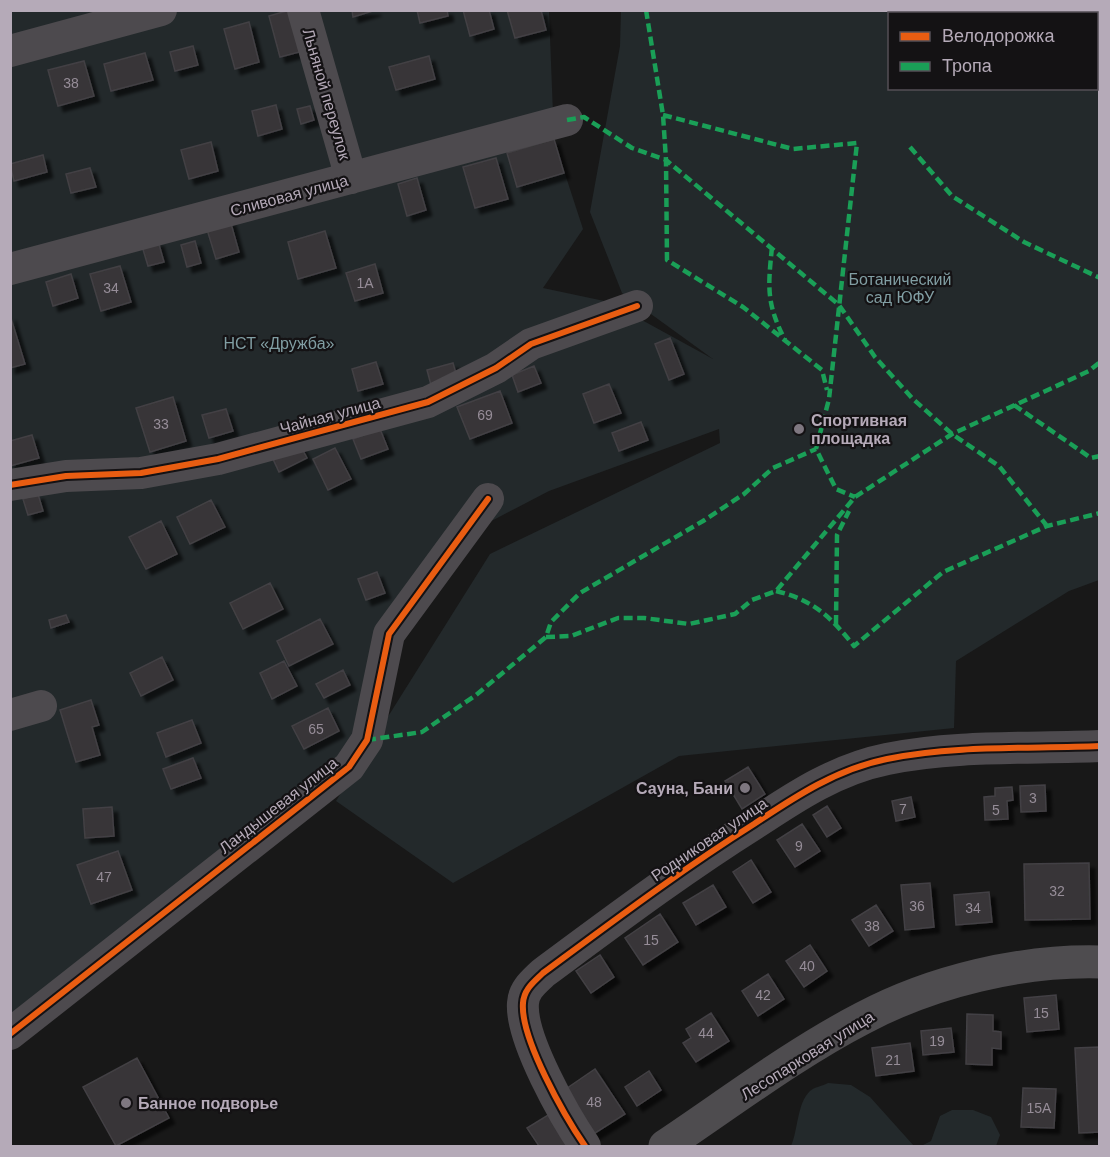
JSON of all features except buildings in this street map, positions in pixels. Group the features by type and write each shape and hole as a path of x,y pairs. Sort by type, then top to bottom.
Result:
{"main road":[{"name":"Лесопарковая улица","path":"665,1146 810,1050 881,1009 945,986 1010,969 1066,962 1100,962"}],"street":[{"path":"10,51 161,10"},
{"name":"Льняной переулок","path":"303,10 351,178"},
{"name":"Сливовая улица","path":"10,269 567,120"},
{"name":"Чайная улица","path":"10,485 66,476 141,473 218,459 428,402 496,368 531,344 637,306"},
{"name":"Ландышевая улица","path":"10,1034 349,767 367,740 389,634 488,500"},
{"path":"10,715 41,706"},
{"name":"Родниковая улица","path":"585,1146 543,1072 523,1015 523,1001 527,988 543,973 714,849 817,783 847,770 885,759 922,753 1100,746"}],"green space":[{"path":"11,11 549,11 554,140 583,229 543,288 609,302 713,359 622,293 590,212 620,46 621,11 1099,11 1099,580 1069,591 956,661 954,728 679,756 453,883 336,801 344,788 11,1048","holes":["719,429 720,443 490,554 352,774 382,647 478,528 549,491"]},
{"path":"828,1083 851,1085 870,1097 914,1146 791,1146 806,1096 812,1090"},
{"path":"952,1110 973,1110 991,1117 1000,1135 996,1146 921,1146 931,1141 940,1116"}],"marked path":[{"path":"646,10 663,115 666,160 839,305 875,357 912,398 952,434 999,466 1047,526"},
{"path":"663,115 793,149 857,143 829,399 816,449 836,489 855,497"},
{"path":"567,120 584,117 632,148 666,160 667,260 743,307 822,370 827,390"},
{"path":"910,147 952,196 1024,242 1100,278"},
{"path":"772,247 771,305 785,340"},
{"path":"546,637 571,636 618,618 644,618 689,624 735,614 752,600 776,591 855,497 952,434 1089,371 1100,362"},
{"path":"1014,405 1091,458 1100,456"},
{"path":"367,740 422,732 476,695 546,637 551,622 580,593 703,521 744,494 773,468 816,449"},
{"path":"836,624 837,535 849,511"},
{"path":"776,591 811,604 829,618 854,646 943,572 1047,526 1100,513"}],"cycle path":[{"path":"10,485 66,476 141,473 218,459 428,402 496,368 531,344 637,306"},
{"path":"10,1034 349,767 367,740 389,634 488,499"},
{"path":"585,1146 545,1077 524,1018 525,994 543,973 727,842 801,794 851,769 887,759 939,751 1100,746"}],"place":[{"name":"Спортивная площадка","path":"799,429"},
{"name":"Сауна, Бани","path":"745,788"},
{"name":"Банное подворье","path":"126,1103"}],"park label":[{"name":"Ботанический сад ЮФУ","path":"900,288"},
{"name":"НСТ «Дружба»","path":"279,343"}]}
